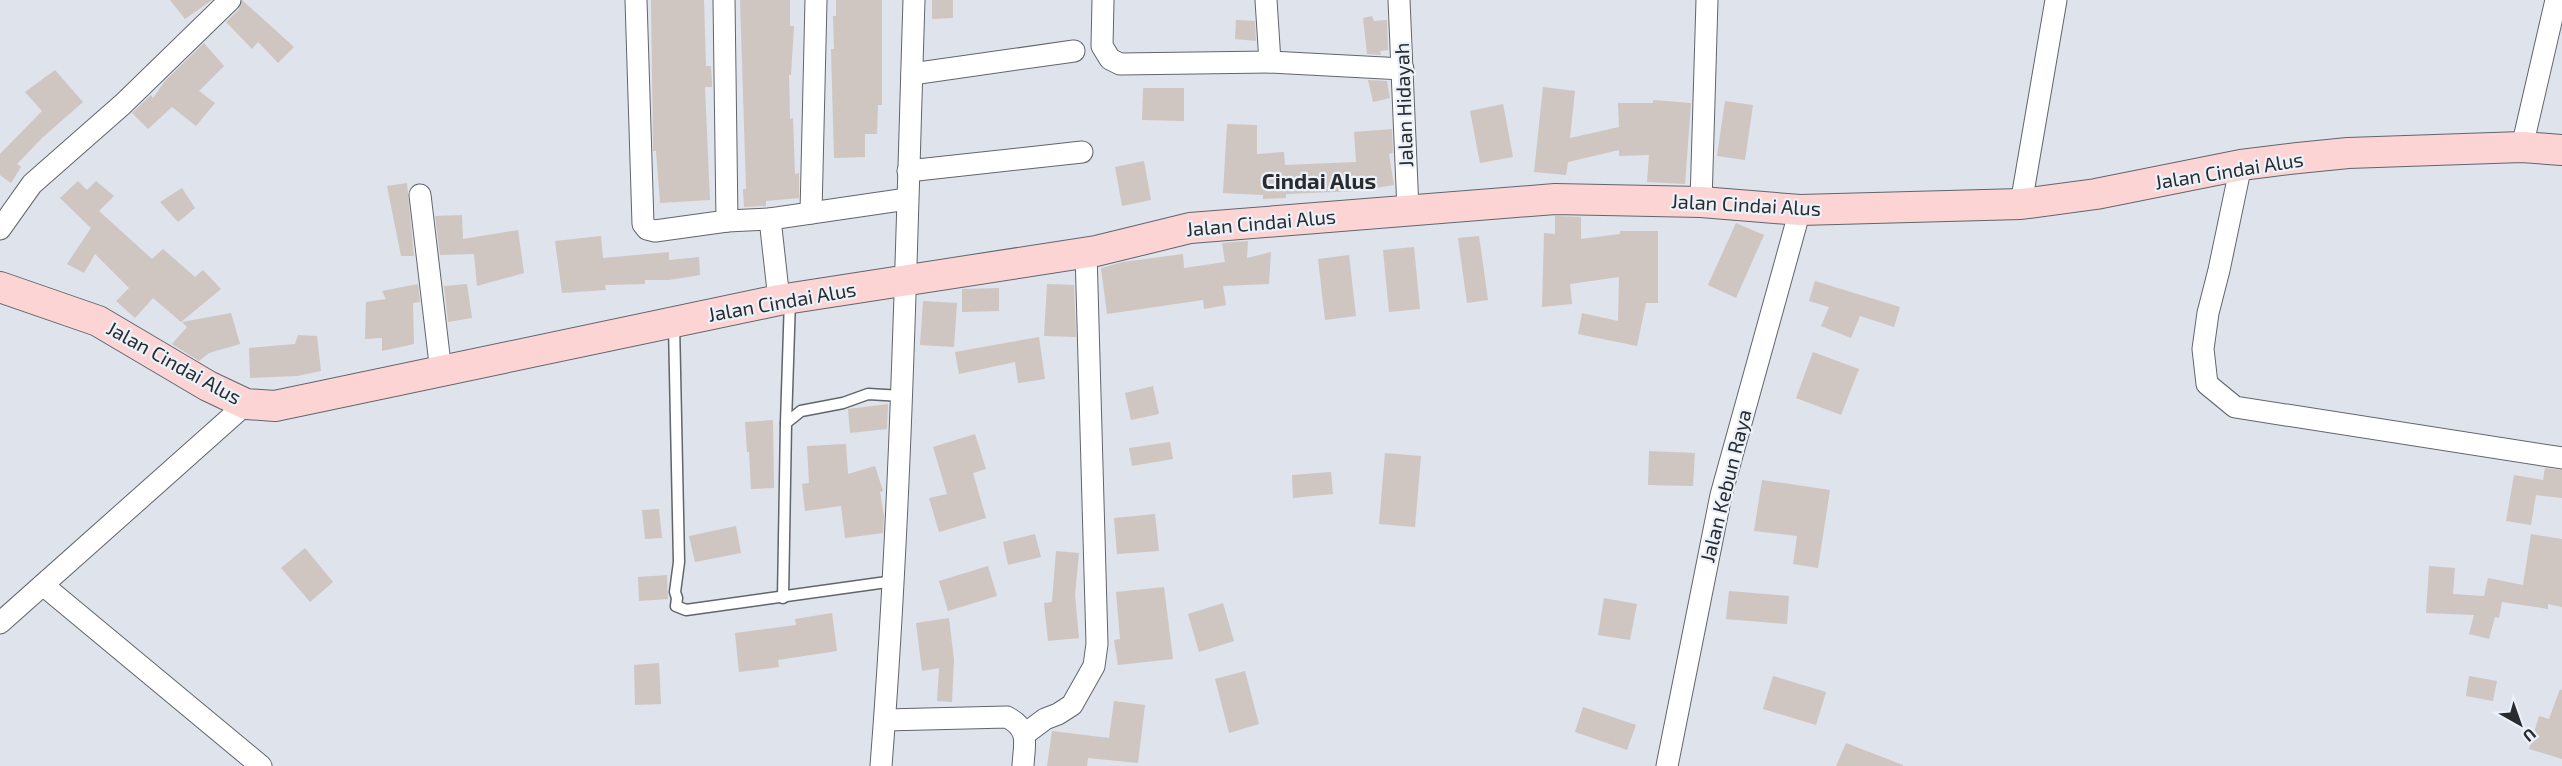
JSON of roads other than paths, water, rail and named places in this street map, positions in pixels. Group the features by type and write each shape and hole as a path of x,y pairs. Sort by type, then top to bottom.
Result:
{"street":[{"path":"0,229 32,184 123,104 230,0"},
{"path":"636,0 643,224 647,230 655,231 727,221 770,219 908,199"},
{"path":"724,0 727,221"},
{"path":"812,213 816,0"},
{"path":"881,766 894,580 902,396 914,0"},
{"path":"1103,0 1102,46 1110,59 1120,64 1270,62 1402,69"},
{"path":"1266,0 1270,62"},
{"name":"Jalan Hidayah","path":"1399,0 1408,210"},
{"path":"1701,202 1707,0"},
{"path":"2021,204 2056,0"},
{"path":"2522,147 2556,0"},
{"path":"912,74 1074,51"},
{"name":"Jalan Cindai Alus","path":"0,287 98,321 208,386 246,404 275,406 784,299 1086,252 1190,228 1555,199 1701,202 1800,210 2021,204 2096,194 2241,165 2348,153 2522,147 2562,150"},
{"path":"908,171 1082,152"},
{"path":"2241,165 2208,313 2203,350 2207,384 2235,407 2562,458"},
{"path":"420,195 441,372"},
{"name":"Jalan Kebun Raya","path":"1666,766 1721,495 1800,210"},
{"path":"770,219 784,299"},
{"path":"1025,734 1045,719 1072,705 1094,666 1097,644 1086,252"},
{"path":"0,623 246,404"},
{"path":"43,585 261,766"},
{"path":"885,720 1007,717 1018,723 1025,734 1023,766"}],"lane":[{"path":"783,598 786,423 784,299"},
{"path":"674,321 679,562 675,592 676,606 686,610 783,598 894,580"},
{"path":"786,423 801,411 843,403 868,394 902,396"}],"district":[{"name":"Cindai Alus","path":"1319,181"}]}
